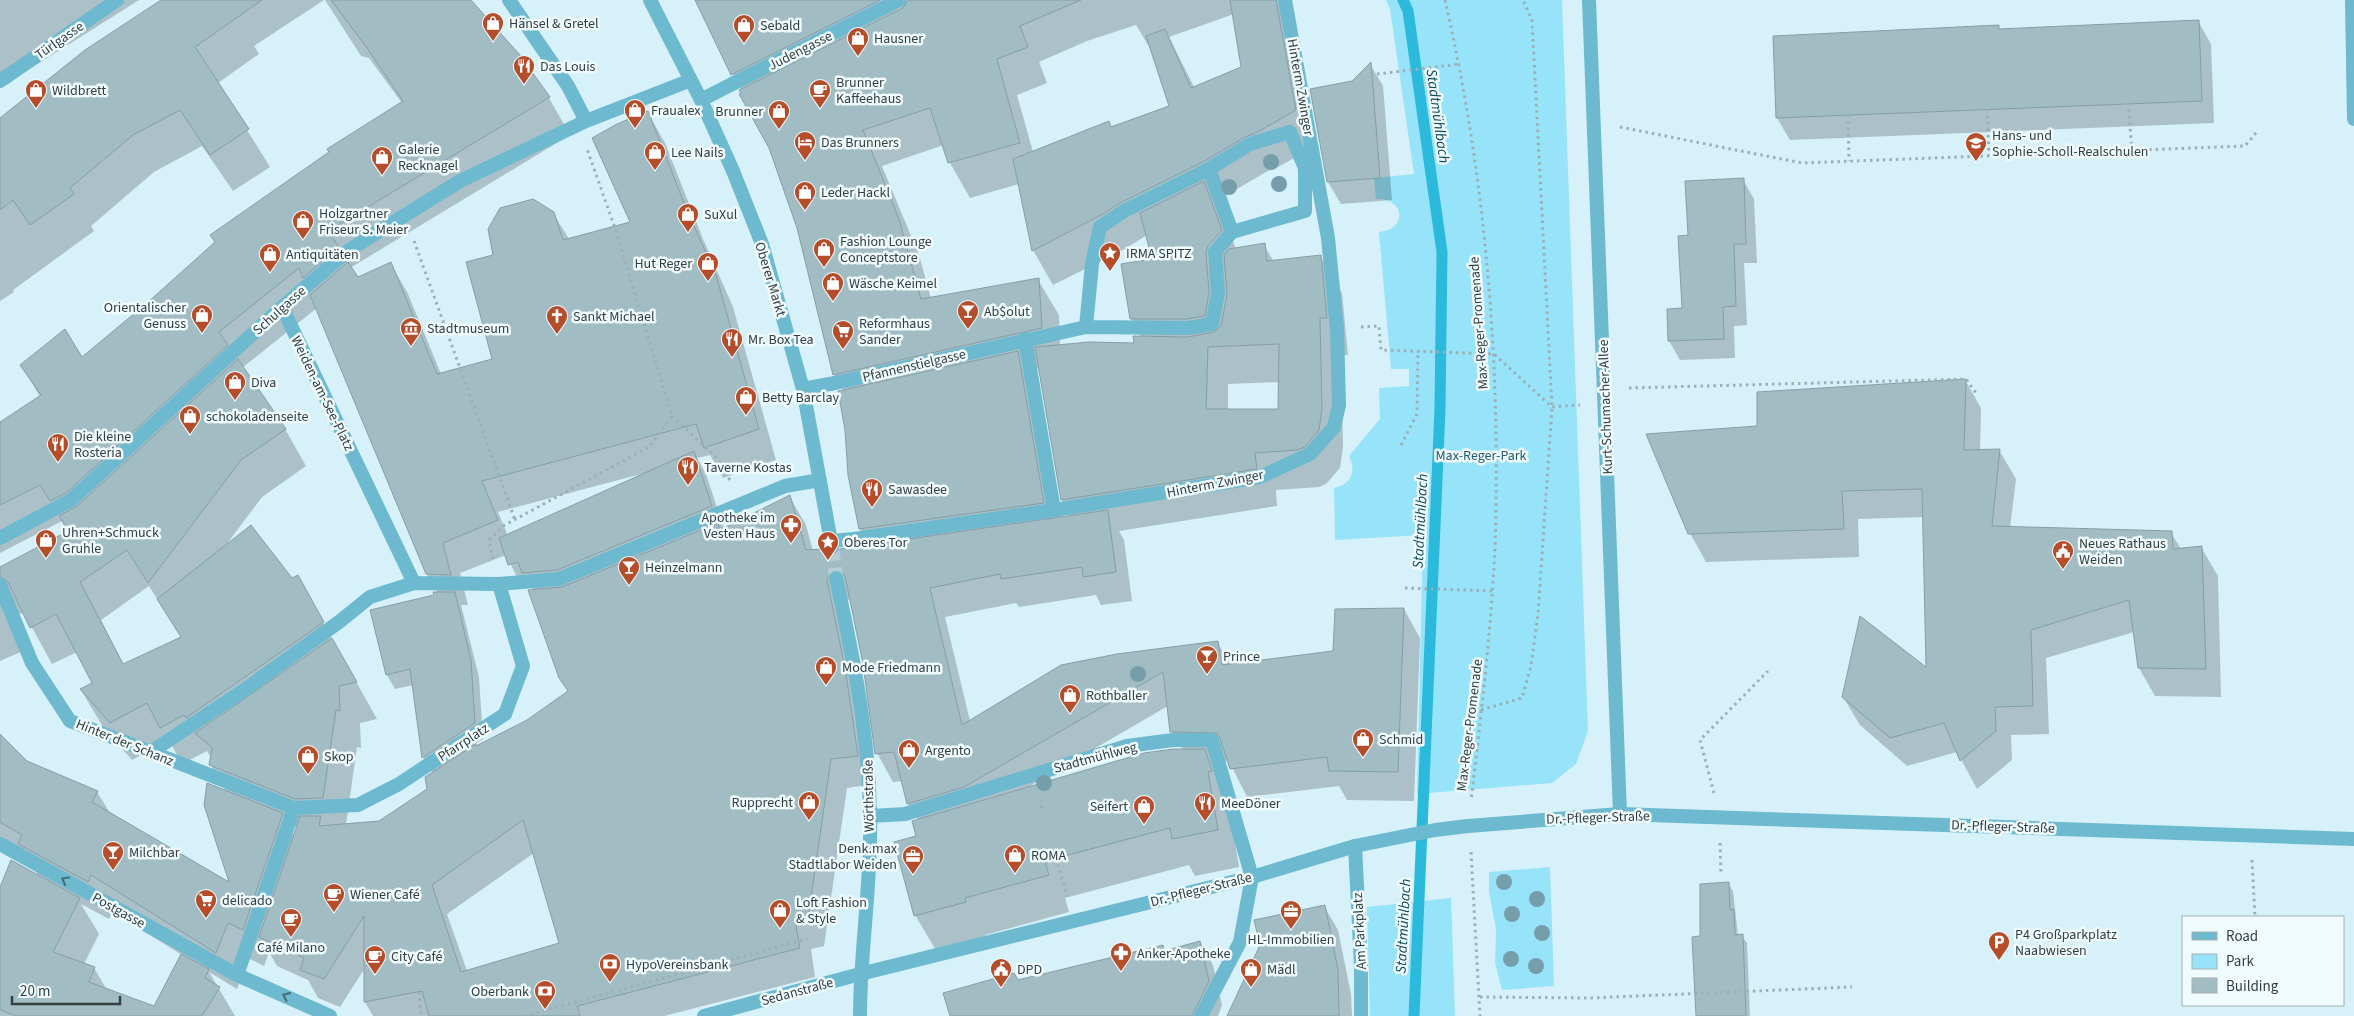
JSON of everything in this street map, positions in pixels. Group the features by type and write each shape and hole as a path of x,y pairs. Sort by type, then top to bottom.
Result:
{"street":[{"name":"Türlgasse","path":"3,79 117,0"},
{"path":"509,0 568,86 583,123 691,80"},
{"name":"Oberer Markt","path":"650,0 701,100 733,171 762,244 803,389 832,544"},
{"name":"Judengasse","path":"701,100 899,0"},
{"name":"Hinterm Zwinger","path":"832,544 854,539 1054,510 1260,477 1310,454 1334,427 1339,405 1337,328 1328,238 1310,168 1285,0"},
{"name":"Kurt-Schumacher-Allee","path":"1588,0 1595,123 1620,814"},
{"path":"2352,0 2354,119"},
{"name":"Schulgasse","path":"0,538 71,500 282,307 349,250 460,181 583,123"},
{"path":"1086,327 1092,264 1100,227 1124,211 1209,169 1250,144 1290,132 1310,168 1306,211 1232,232 1209,169"},
{"name":"Pfannenstielgasse","path":"803,389 1086,327 1188,328 1212,324 1218,293 1215,252 1232,232"},
{"name":"Weiden-am-See-Platz","path":"282,307 414,583"},
{"path":"1025,339 1054,510"},
{"path":"151,752 247,688 370,597 414,583 499,584 559,579 785,486 820,480"},
{"name":"Wörthstraße","path":"836,578 853,656 867,744 870,816 860,974 860,1016"},
{"name":"Hinter der Schanz","path":"0,584 32,663 70,721 294,808"},
{"name":"Pfarrplatz","path":"294,808 358,805 400,784 505,714 523,666 499,584"},
{"name":"Stadtmühlweg","path":"870,816 905,814 1127,746 1173,740 1212,740 1252,877 1240,942 1201,1016"},
{"path":"238,975 294,808"},
{"name":"Dr.-Pfleger-Straße","path":"860,974 1252,877 1355,846 1435,830 1468,826 1620,814 2354,838"},
{"name":"Postgasse","path":"0,844 238,975 330,1016"},
{"name":"Am Parkplatz","path":"1355,846 1361,966 1361,1016"},
{"name":"Sedanstraße","path":"704,1016 860,974"}],"path":[{"name":"Max-Reger-Promenade","path":"1445,0 1460,64 1484,237 1494,354 1495,546 1488,654 1468,826 1480,1016"},
{"path":"1481,710 1522,698 1531,666 1538,614 1552,407 1532,20 1523,0"},
{"path":"1377,74 1460,64"},
{"path":"2128,104 2132,150"},
{"path":"1987,110 1989,156"},
{"path":"1848,115 1848,161"},
{"path":"583,123 672,416 718,459 743,504"},
{"path":"1595,123 1722,146 1802,163 2245,146 2256,132"},
{"path":"405,215 515,520"},
{"path":"1379,326 1382,350 1494,354 1552,407 1605,404"},
{"path":"1401,445 1417,414 1418,351"},
{"path":"1605,388 1966,379 1976,393"},
{"path":"499,584 489,540 503,526 650,447 672,416"},
{"path":"1405,588 1492,591"},
{"path":"1721,875 1720,817 1700,740 1768,671"},
{"path":"2251,836 2255,916"},
{"path":"1056,858 1074,921"},
{"path":"524,1016 807,939"},
{"path":"1480,997 1590,998 1852,987"},
{"path":"419,992 421,1016"}],"green space":[{"name":"Max-Reger-Park","path":"1386,0 1562,0 1588,731 1576,764 1552,783 1417,794 1423,535 1335,540 1334,488 1345,484 1351,477 1352,467 1349,456 1380,419 1379,388 1409,386 1409,369 1391,369 1379,232 1395,226 1399,214 1393,203 1376,199 1374,178 1414,174 1390,9"},
{"path":"1550,867 1554,986 1502,990 1495,963 1496,929 1489,892 1489,872"},
{"path":"1451,898 1455,1016 1370,1016 1367,907"}],"building":[{"path":"161,0 262,0 195,47 249,129 210,155 180,110 133,135 70,188 74,194 30,225 13,200 0,210 0,118 85,50"},
{"path":"331,0 471,0 519,54 550,97 328,231 339,247 303,278 299,268 219,332 228,345 66,493 50,501 40,485 0,505 0,422 41,395 20,365 65,329 82,357 147,303 215,242 210,235 329,152 327,149 403,101"},
{"path":"695,0 880,0 731,75"},
{"path":"908,0 1081,0 1020,26 1028,47 997,59 1020,143 948,163 930,108 863,130 899,219 921,299 1039,278 1042,328 833,375 797,228 769,148 739,94 741,93 739,90 903,8"},
{"path":"1230,0 1276,0 1296,110 1205,161 1120,203 1103,214 1032,251 1013,159 1109,121 1111,127 1169,106 1146,36 1165,29 1191,88 1241,67"},
{"path":"2199,20 2202,101 1776,118 1773,36 1999,25 1999,29"},
{"path":"1371,62 1380,178 1327,182 1310,89 1352,81"},
{"path":"648,111 686,208 716,275 759,429 704,448 696,424 482,481 498,520 443,543 451,575 426,574 310,295 348,262 358,277 391,262 437,374 492,359 466,262 493,255 488,229 500,208 533,199 554,212 563,240 630,222 592,138 617,124"},
{"path":"1744,178 1746,244 1734,244 1736,306 1723,307 1724,339 1668,341 1667,309 1682,308 1678,236 1688,235 1685,181"},
{"path":"1204,181 1222,230 1208,246 1206,252 1209,292 1205,316 1187,319 1130,319 1121,264 1152,259 1140,213"},
{"path":"1265,243 1267,261 1321,255 1327,318 1320,318 1322,409 1319,430 1305,447 1297,450 1255,453 1257,469 1061,500 1035,347 1089,342 1134,343 1133,336 1188,337 1214,332 1221,326 1227,294 1224,255 1229,249","holes":["1279,344 1278,409 1206,409 1208,347"]},
{"path":"1018,351 1044,503 859,529 848,475 845,430 838,391"},
{"path":"238,359 286,429 241,460 148,583 127,550 80,582 123,664 181,637 157,599 251,525 292,578 298,575 324,622 186,718 184,715 160,728 147,703 110,723 80,689 92,683 56,614 30,628 8,582 0,576 0,567 68,531 59,516 77,506"},
{"name":"Neues Rathaus Weiden","path":"1966,379 1964,450 2000,449 1992,526 2172,531 2173,549 2202,546 2206,669 2138,668 2129,600 2031,630 2033,706 1995,707 1996,731 1960,761 1944,723 1890,738 1842,697 1860,616 1926,667 1922,489 1842,491 1844,529 1688,534 1646,434 1757,426 1757,392"},
{"path":"694,451 712,506 557,570 522,573 518,562 508,565 499,538"},
{"path":"790,495 806,550 823,549 826,553 833,556 840,549 1108,510 1116,572 1083,577 1082,567 1001,579 1000,574 930,588 962,725 1061,665 1117,654 1218,641 1222,665 1333,651 1335,609 1404,608 1398,772 1329,771 1327,757 1230,769 1217,733 1170,732 1163,672 964,787 907,804 894,752 875,754 863,664 845,576 842,572 835,569 830,572 827,580 845,667 858,756 831,759 808,918 795,921 800,948 577,1006 580,1016 429,1016 422,991 364,1002 364,916 324,979 300,970 304,958 259,937 300,816 321,816 319,826 379,821 427,789 425,777 476,744 476,746 527,720 568,691 559,678 528,590 562,587 718,523 720,530","holes":["523,820 559,943 461,972 432,885"]},
{"path":"433,592 455,592 471,660 475,723 422,758 410,669 386,675 370,610 434,595"},
{"path":"332,638 357,682 339,686 340,711 336,710 323,798 295,799 209,765 212,748 195,733"},
{"path":"0,734 27,761 98,791 92,802 229,882 204,805 207,783 283,813 243,930 228,923 216,953 91,875 88,882 18,844 22,835 0,822"},
{"path":"1174,749 1205,749 1212,771 1208,772 1218,830 1172,839 1170,828 1045,861 1049,875 965,898 966,902 914,916 894,842 916,836 912,821 1144,753"},
{"path":"11,860 80,898 53,952 95,967 89,982 154,1006 181,954 209,969 205,978 220,987 202,1016 16,1016 0,1010 0,887"},
{"path":"1729,882 1730,910 1734,909 1735,935 1743,934 1746,1016 1696,1016 1692,937 1700,936 1700,884"},
{"path":"1325,905 1338,970 1339,1016 1227,1016 1260,945 1254,920"},
{"path":"1200,941 1209,981 1192,1016 950,1016 943,993 1014,973 1018,980 1163,945 1164,951"}],"waterway":[{"name":"Stadtmühlbach","path":"1403,0 1408,11 1442,252 1440,409 1414,1016"}],"tunnel":[{"path":"832,547 836,578"}],"place":[{"name":"Hänsel & Gretel","path":"493,42"},
{"name":"Sebald","path":"744,44"},
{"name":"Hausner","path":"858,57"},
{"name":"Das Louis","path":"524,85"},
{"name":"Wildbrett","path":"36,109"},
{"name":"Brunner Kaffeehaus","path":"820,109"},
{"name":"Fraualex","path":"635,129"},
{"name":"Brunner","path":"779,130"},
{"name":"Das Brunners","path":"805,161"},
{"name":"Hans- und Sophie-Scholl-Realschulen","path":"1976,162"},
{"name":"Lee Nails","path":"655,171"},
{"name":"Galerie Recknagel","path":"382,176"},
{"name":"Leder Hackl","path":"805,211"},
{"name":"SuXul","path":"688,233"},
{"name":"Holzgartner Friseur S. Meier","path":"303,240"},
{"name":"Fashion Lounge Conceptstore","path":"824,268"},
{"name":"IRMA SPITZ","path":"1110,272"},
{"name":"Antiquitäten","path":"270,273"},
{"name":"Hut Reger","path":"708,282"},
{"name":"Wäsche Keimel","path":"833,302"},
{"name":"Ab$olut","path":"968,330"},
{"name":"Orientalischer Genuss","path":"202,334"},
{"name":"Sankt Michael","path":"557,335"},
{"name":"Stadtmuseum","path":"411,347"},
{"name":"Reformhaus Sander","path":"843,350"},
{"name":"Mr. Box Tea","path":"732,358"},
{"name":"Diva","path":"235,401"},
{"name":"Betty Barclay","path":"746,416"},
{"name":"schokoladenseite","path":"190,435"},
{"name":"Die kleine Rosteria","path":"58,463"},
{"name":"Taverne Kostas","path":"688,486"},
{"name":"Sawasdee","path":"872,508"},
{"name":"Apotheke im Vesten Haus","path":"791,544"},
{"name":"Uhren+Schmuck Gruhle","path":"46,559"},
{"name":"Oberes Tor","path":"828,561"},
{"name":"Neues Rathaus Weiden","path":"2063,570"},
{"name":"Heinzelmann","path":"629,586"},
{"name":"Prince","path":"1207,675"},
{"name":"Mode Friedmann","path":"826,686"},
{"name":"Rothballer","path":"1070,714"},
{"name":"Schmid","path":"1363,758"},
{"name":"Argento","path":"909,769"},
{"name":"Skop","path":"308,775"},
{"name":"Rupprecht","path":"809,821"},
{"name":"MeeDöner","path":"1205,822"},
{"name":"Seifert","path":"1144,825"},
{"name":"Milchbar","path":"113,871"},
{"name":"ROMA","path":"1015,874"},
{"name":"Denk.max Stadtlabor Weiden","path":"913,875"},
{"name":"Wiener Café","path":"334,913"},
{"name":"delicado","path":"206,919"},
{"name":"Loft Fashion & Style","path":"780,929"},
{"name":"HL-Immobilien","path":"1291,930"},
{"name":"Café Milano","path":"291,938"},
{"name":"P4 Großparkplatz Naabwiesen","path":"1999,961"},
{"name":"Anker-Apotheke","path":"1121,972"},
{"name":"City Café","path":"375,975"},
{"name":"HypoVereinsbank","path":"610,983"},
{"name":"DPD","path":"1001,988"},
{"name":"Mädl","path":"1251,988"},
{"name":"Oberbank","path":"545,1010"}]}
